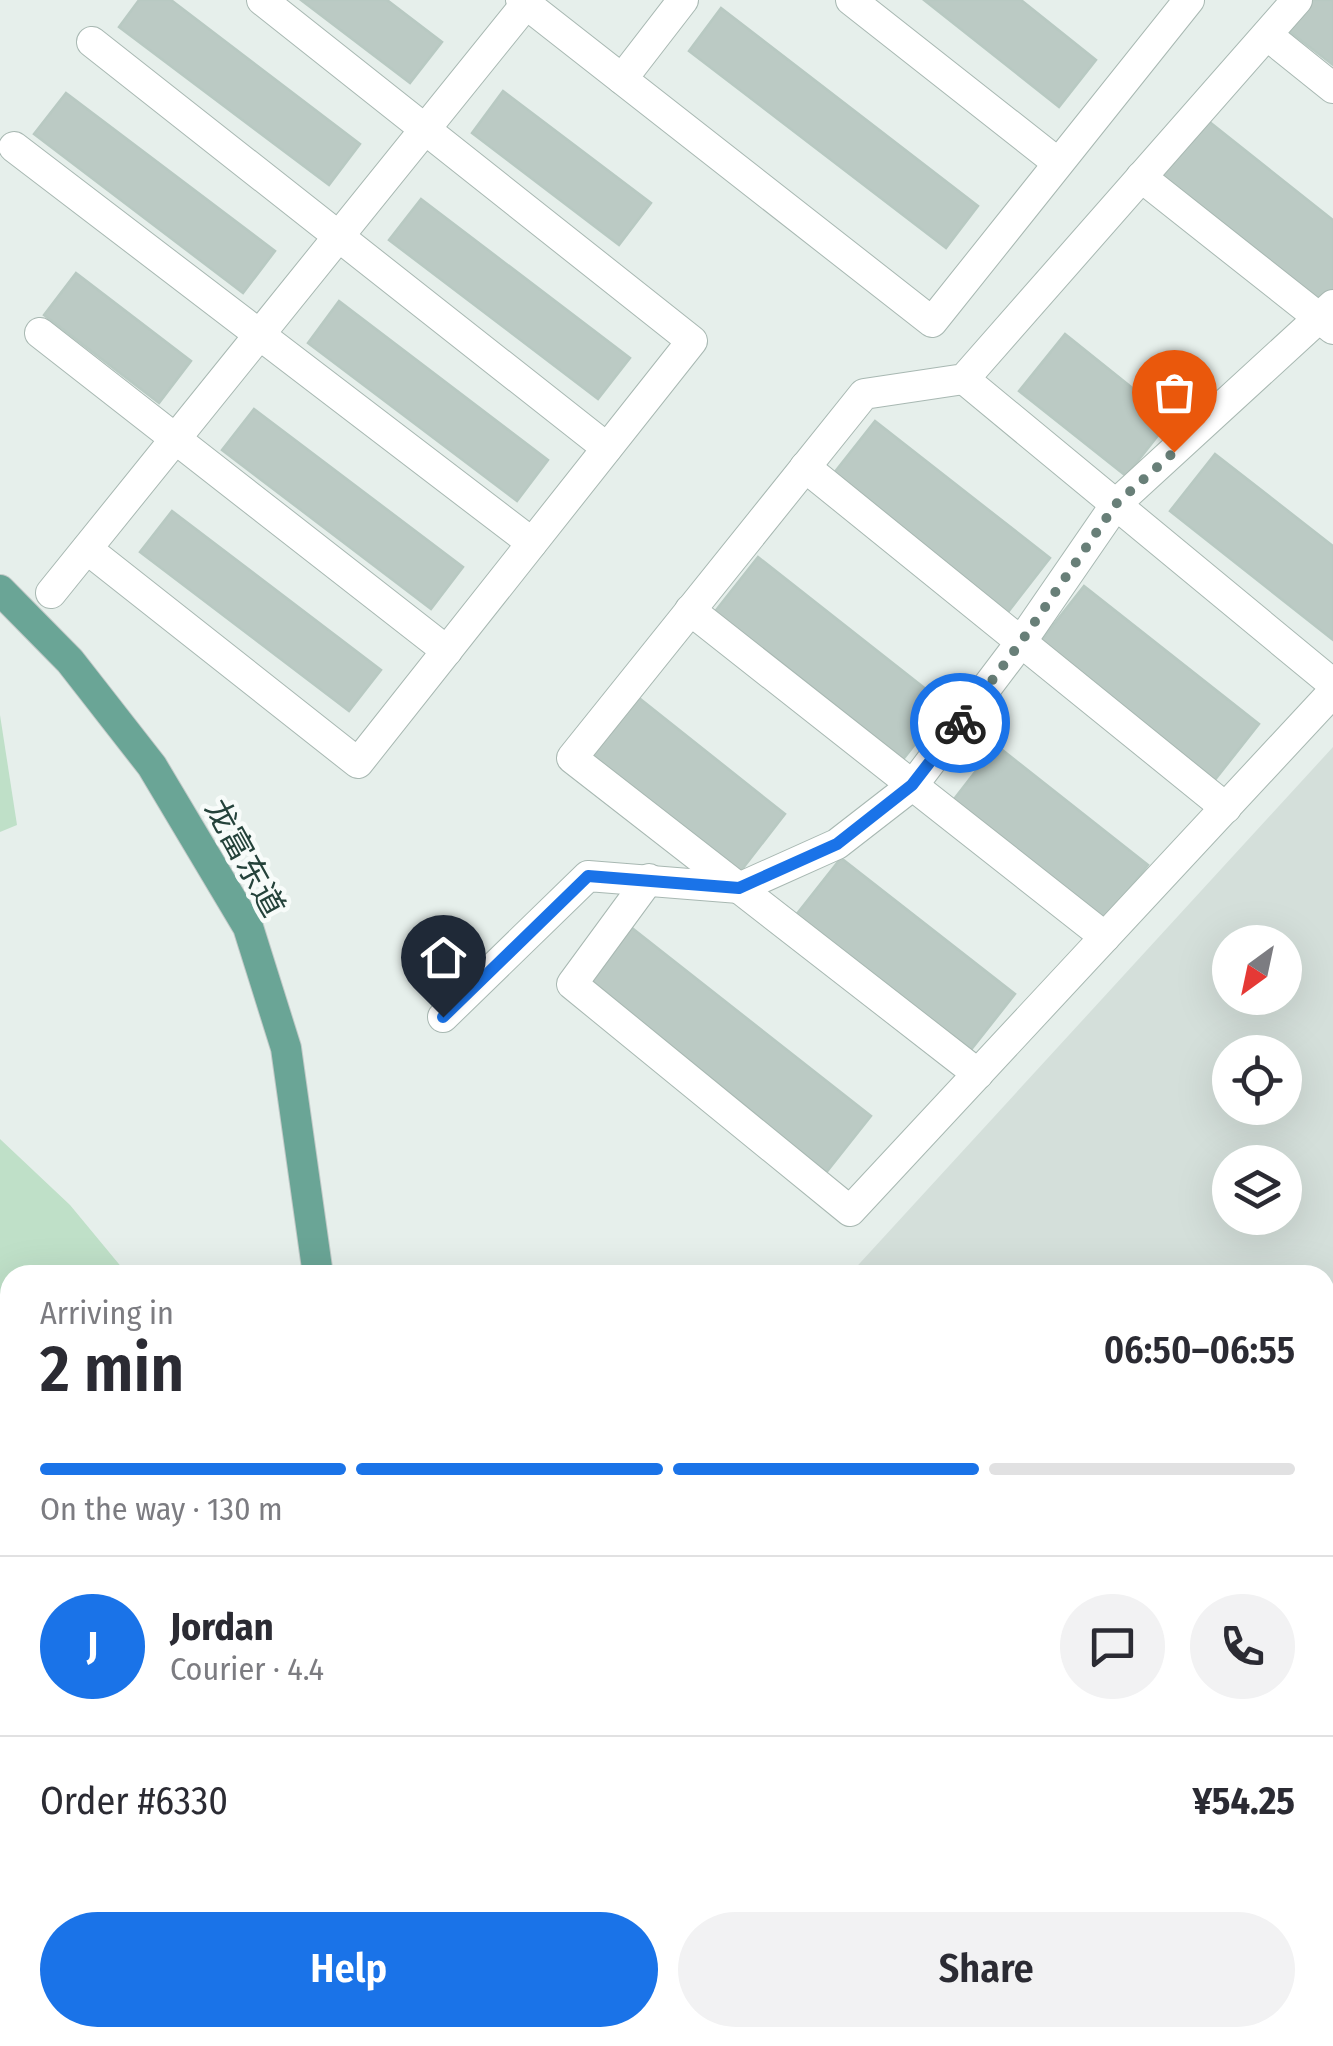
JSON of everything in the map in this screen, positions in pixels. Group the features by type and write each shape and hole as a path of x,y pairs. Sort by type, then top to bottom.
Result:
{"main road":[{"name":"龙富东道","path":"0,590 70,661 152,766 248,927 286,1048 317,1265"}],"street":[{"path":"87,549 358,763 692,341 262,0"},
{"path":"622,79 684,0"},
{"path":"851,0 1058,164"},
{"path":"52,593 524,2 932,322 1188,0"},
{"path":"978,1074 572,758 864,394 964,378 1298,0"},
{"path":"1267,35 1333,88"},
{"path":"92,42 607,448"},
{"path":"14,147 532,544"},
{"path":"443,1017 588,876 739,888 837,844 912,785 1021,642 1116,504 1329,318 1141,177"},
{"path":"40,333 447,651"},
{"path":"964,378 1333,684"},
{"path":"805,467 1226,808"},
{"path":"690,610 1106,938"},
{"path":"650,880 572,984 850,1211 1333,692"}],"shaded area":[{"path":"1333,747 1333,1265 858,1265"}],"green space":[{"path":"0,715 17,825 0,832"},
{"path":"0,1139 70,1205 120,1265 0,1265"}],"building":[{"path":"139,0 171,0 360,144 329,185 119,27"},
{"path":"301,0 387,0 442,42 410,83"},
{"path":"924,0 1021,0 1096,60 1059,107"},
{"path":"1307,0 1333,0 1333,65 1285,28"},
{"path":"721,8 978,206 946,248 689,51"},
{"path":"503,91 651,203 619,245 472,133"},
{"path":"66,93 275,251 243,293 34,134"},
{"path":"1202,116 1333,220 1333,290 1322,304 1156,174"},
{"path":"421,199 630,358 598,399 389,240"},
{"path":"76,273 191,361 159,403 44,315"},
{"path":"339,301 548,460 517,501 308,343"},
{"path":"1065,334 1171,419 1126,476 1019,391"},
{"path":"254,409 463,567 431,609 222,450"},
{"path":"875,421 1050,558 1005,616 830,478"},
{"path":"1215,454 1333,546 1333,640 1170,511"},
{"path":"172,511 381,670 349,711 140,552"},
{"path":"758,557 946,705 901,762 713,614"},
{"path":"1084,586 1259,724 1214,781 1039,643"},
{"path":"634,694 785,814 740,872 588,752"},
{"path":"996,745 1148,865 1103,922 951,803"},
{"path":"841,858 1015,994 970,1051 796,915"},
{"path":"618,917 871,1116 825,1174 573,974"}],"way so far":[{"path":"960,723 1116,504 1174,452"}],"route":[{"path":"443,1017 588,876 739,888 837,844 912,785 960,723"}]}
